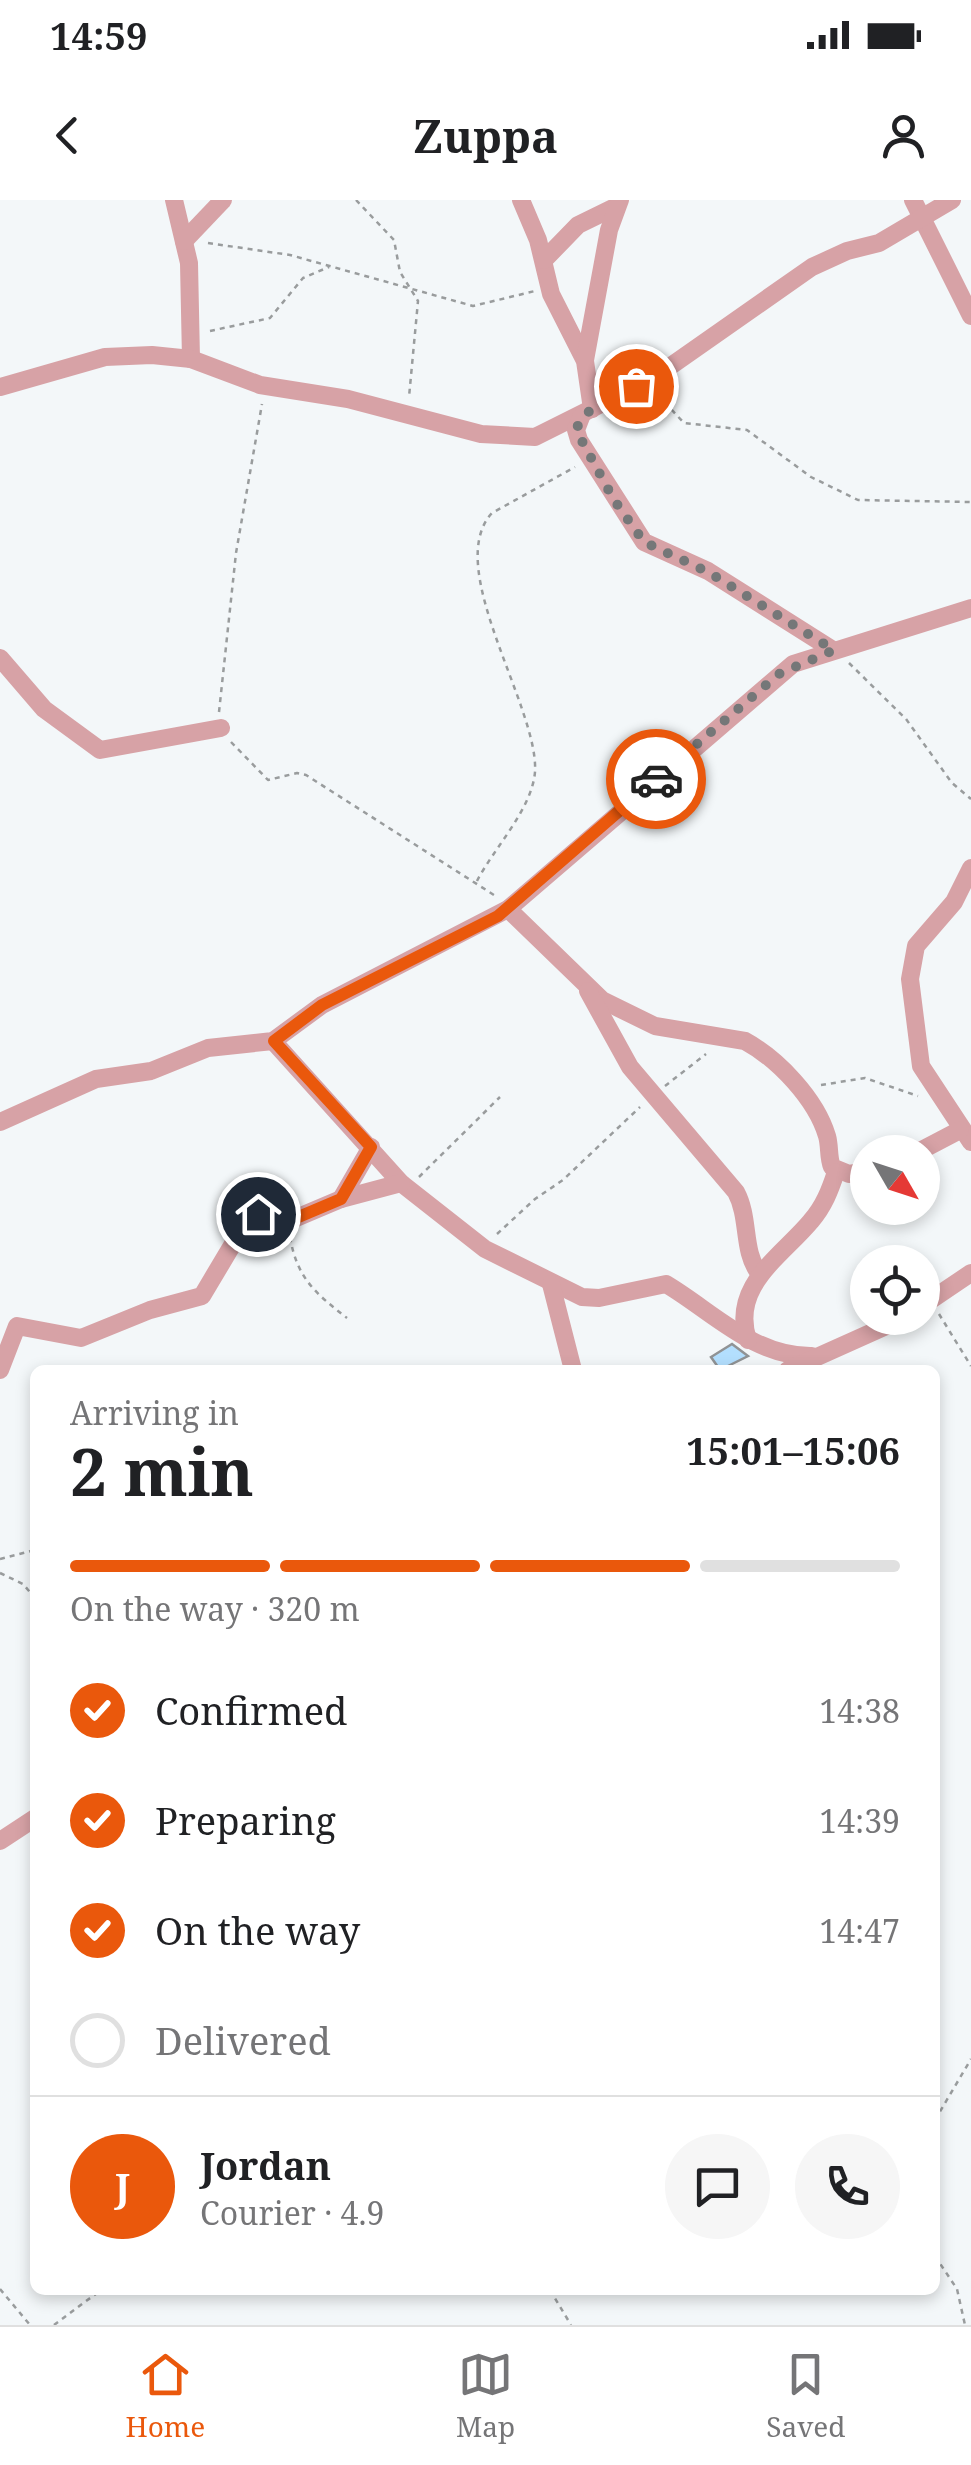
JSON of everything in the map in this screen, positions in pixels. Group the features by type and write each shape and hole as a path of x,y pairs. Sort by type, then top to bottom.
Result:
{"street":[{"path":"174,200 189,264 192,351"},
{"path":"185,240 222,200"},
{"path":"521,200 544,260 551,294 585,361"},
{"path":"913,200 971,316"},
{"path":"0,387 115,355 192,351 260,385 512,438 555,431 647,382 812,268 847,251 878,243 952,200"},
{"path":"544,260 578,225 618,204"},
{"path":"618,204 585,361 586,413 576,430 590,460 644,542 708,572 834,650"},
{"path":"0,1122 96,1079 151,1070 208,1048 274,1041 322,1005 504,913 779,674 834,650 971,608"},
{"path":"0,658 44,709 100,750 221,728"},
{"path":"940,1145 966,1136 916,1050 912,966 916,946 954,902 971,868"},
{"path":"504,913 588,990 654,1026 745,1041 792,1082 821,1119 830,1162 836,1172"},
{"path":"588,990 612,1041 736,1192 746,1210 752,1264 759,1274"},
{"path":"274,1041 404,1186 485,1249 551,1284 590,1298 666,1284 748,1340 776,1353 812,1356"},
{"path":"341,1199 371,1147"},
{"path":"836,1172 850,1172"},
{"path":"748,1340 746,1318 759,1274 809,1224 824,1204 836,1172"},
{"path":"0,1370 3,1346 17,1326 81,1338 150,1310 190,1302 207,1291 242,1222 258,1214 289,1221 341,1199 404,1186"},
{"path":"940,1294 971,1273"},
{"path":"551,1284 573,1365"},
{"path":"797,1365 863,1335"},
{"path":"0,1841 30,1821"}],"path":[{"path":"356,200 394,240 400,272 418,301 408,414"},
{"path":"185,240 290,255 410,285 473,306 533,291 551,294"},
{"path":"192,351 213,330 270,318 304,278 330,266"},
{"path":"647,382 684,423 747,430 812,477 858,500 971,502"},
{"path":"260,385 261,422 250,456 236,553 221,728 268,780 297,772 306,776 477,881 494,893 504,913"},
{"path":"477,881 530,792 535,770 530,732 489,622 478,546 484,522 540,484 590,460"},
{"path":"834,650 906,720 952,783 971,799"},
{"path":"485,1249 508,1221 563,1180 708,1052"},
{"path":"792,1082 836,1084 865,1078 902,1094 940,1094"},
{"path":"404,1186 500,1097"},
{"path":"289,1221 298,1271 308,1287 347,1318"},
{"path":"940,1323 971,1366"},
{"path":"0,1559 30,1551"},
{"path":"0,1572 30,1592"},
{"path":"940,2112 971,2059"},
{"path":"940,2263 958,2289 965,2325"},
{"path":"0,2290 30,2325"},
{"path":"54,2325 94,2295"},
{"path":"553,2295 571,2325"}],"building":[{"path":"732,1344 748,1356 730,1365 717,1365 711,1357"}],"way so far":[{"path":"636,386 581,417 576,430 628,522 644,542 732,585 772,616 834,650 793,664 779,674 656,779"}],"route":[{"path":"258,1214 289,1221 341,1199 371,1147 274,1041 322,1005 498,916 656,779"}]}
